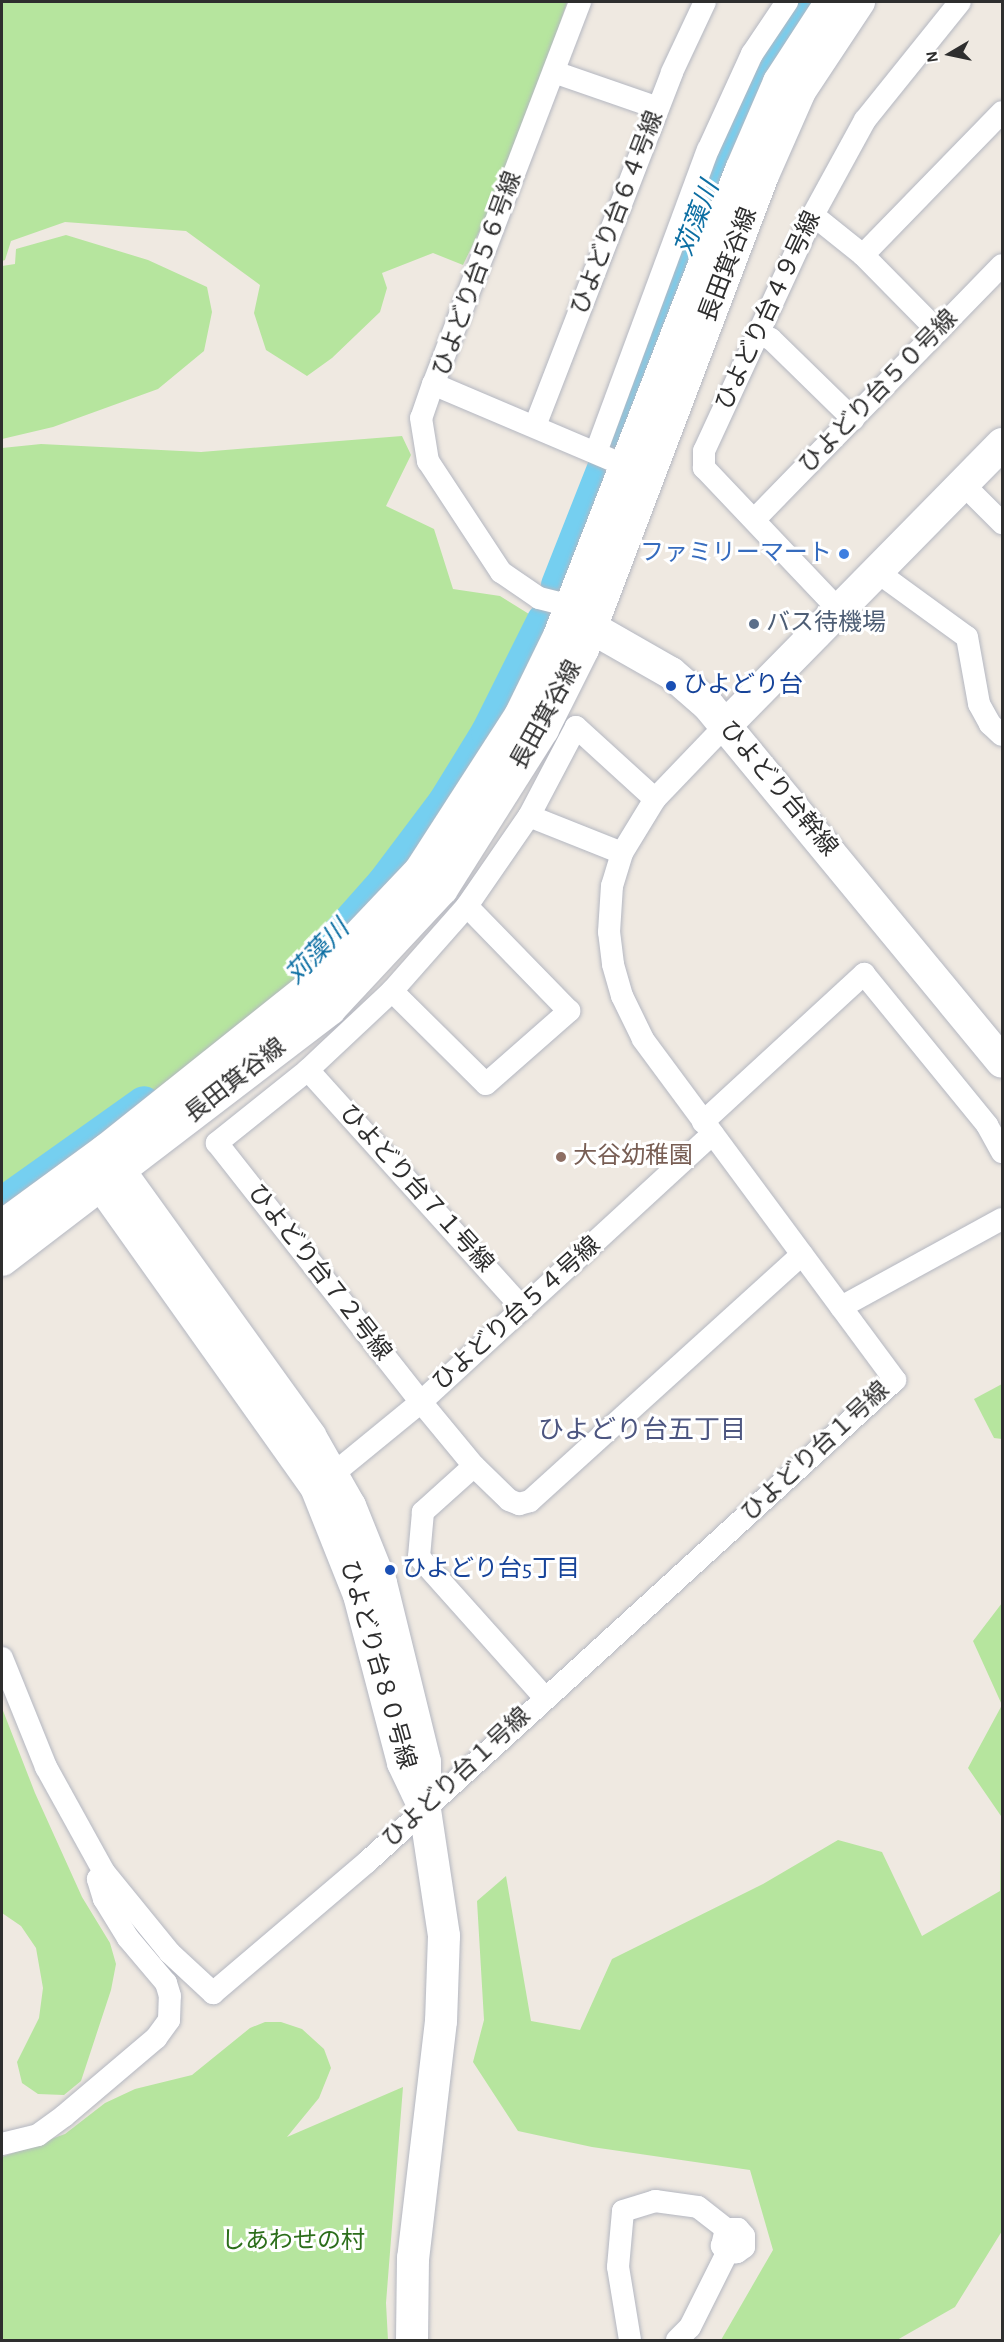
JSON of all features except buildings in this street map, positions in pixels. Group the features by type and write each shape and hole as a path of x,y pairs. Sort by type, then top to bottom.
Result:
{"street":[{"name":"ひよどり台５６号線","path":"580,2 433,384 626,466"},
{"name":"ひよどり台６４号線","path":"535,426 658,108 705,2"},
{"path":"596,452 708,150 752,54 787,2"},
{"name":"長田箕谷線","path":"587,615 626,466 771,101 831,2"},
{"name":"長田箕谷線","path":"2,1226 104,1168 330,1009 442,889 543,729 762,176 800,91 859,2"},
{"name":"ひよどり台４９号線","path":"838,609 756,519 704,468 704,451 813,215 865,120 960,2"},
{"path":"554,72 658,108"},
{"path":"863,255 1002,112"},
{"path":"813,215 863,255 938,331"},
{"name":"ひよどり台５０号線","path":"756,519 1002,266"},
{"path":"758,333 771,339 853,419"},
{"path":"433,384 421,418 428,461 501,572 539,598 587,615"},
{"name":"ひよどり台１号線","path":"2,1658 46,1767 104,1872 170,1953 213,1993 425,1810 544,1696 895,1380 643,1039 622,996 609,932 612,886 622,853 655,799 838,609 1002,444"},
{"path":"962,483 1002,523"},
{"path":"876,571 967,637 979,704 990,724 1002,735"},
{"name":"ひよどり台幹線","path":"587,615 733,718 1002,1028"},
{"name":"ひよどり台幹線","path":"733,718 1002,1062"},
{"path":"308,1070 392,991 467,906 529,816 576,726 655,799"},
{"path":"529,816 622,853"},
{"path":"392,991 486,1084 569,1011 467,906"},
{"name":"ひよどり台５４号線","path":"325,1481 421,1402 523,1309 864,974 987,1125 1002,1152"},
{"name":"ひよどり台７２号線","path":"308,1070 216,1143 474,1466 509,1500 519,1504 530,1501 802,1254"},
{"name":"ひよどり台７１号線","path":"308,1070 523,1309"},
{"name":"長田箕谷線","path":"2,1260 104,1168"},
{"name":"ひよどり台８０号線","path":"104,1168 325,1481 359,1595 403,1763 425,1810 444,1936 441,2021 413,2258 412,2340"},
{"path":"841,1307 1002,1219"},
{"path":"474,1466 423,1512 419,1557 544,1696"},
{"path":"2,2144 38,2135 64,2116 156,2038 169,2020 170,1996 166,1983 128,1938 104,1899 98,1879 104,1872"},
{"path":"630,2340 618,2267 623,2211 655,2201 698,2207 726,2229 738,2229 744,2236 744,2247 728,2253 690,2327 677,2340"}],"green space":[{"path":"2,2 567,2 520,147 463,265 433,253 382,273 387,288 380,312 332,358 307,376 266,350 254,313 260,285 186,231 65,222 11,241 5,260 2,261"},
{"path":"66,235 148,260 207,287 212,312 204,351 158,389 53,427 2,439 2,266 15,264 16,249"},
{"path":"402,436 411,455 386,506 434,529 453,589 500,596 537,619 506,712 358,922 2,1258 2,448 41,444 201,452"},
{"path":"1002,1384 1002,1439 994,1438 974,1399"},
{"path":"1002,1603 1002,1705 973,1641"},
{"path":"1002,1705 1002,2231 955,2307 897,2340 721,2340 773,2250 750,2170 592,2147 518,2131 473,2062 484,2020 477,1901 506,1876 531,2021 580,2030 612,1959 763,1884 838,1840 882,1852 922,1936 1000,1891 1001,1816 968,1768"},
{"path":"2,1708 35,1793 82,1897 110,1943 116,1964 111,1990 81,2081 64,2095 38,2094 22,2083 17,2062 39,2018 43,1988 36,1948 21,1926 2,1913"},
{"name":"しあわせの村","path":"265,2022 281,2022 302,2029 324,2049 331,2068 319,2098 287,2137 403,2087 386,2303 388,2340 2,2340 2,2157 65,2134 105,2103 135,2089 192,2075 250,2028"}],"waterway":[{"name":"苅藻川","path":"613,444 728,140 801,2"},
{"name":"苅藻川","path":"558,585 606,463"},
{"name":"苅藻川","path":"312,964 384,883 445,802 488,732 544,620"},
{"name":"苅藻川","path":"2,1204 144,1103"}],"place":[{"name":"ファミリーマート","path":"844,554"},
{"name":"バス待機場","path":"754,624"},
{"name":"ひよどり台","path":"671,686"},
{"name":"大谷幼稚園","path":"561,1157"},
{"name":"ひよどり台5丁目","path":"390,1570"}],"district":[{"name":"ひよどり台五丁目","path":"642,1431"}]}
